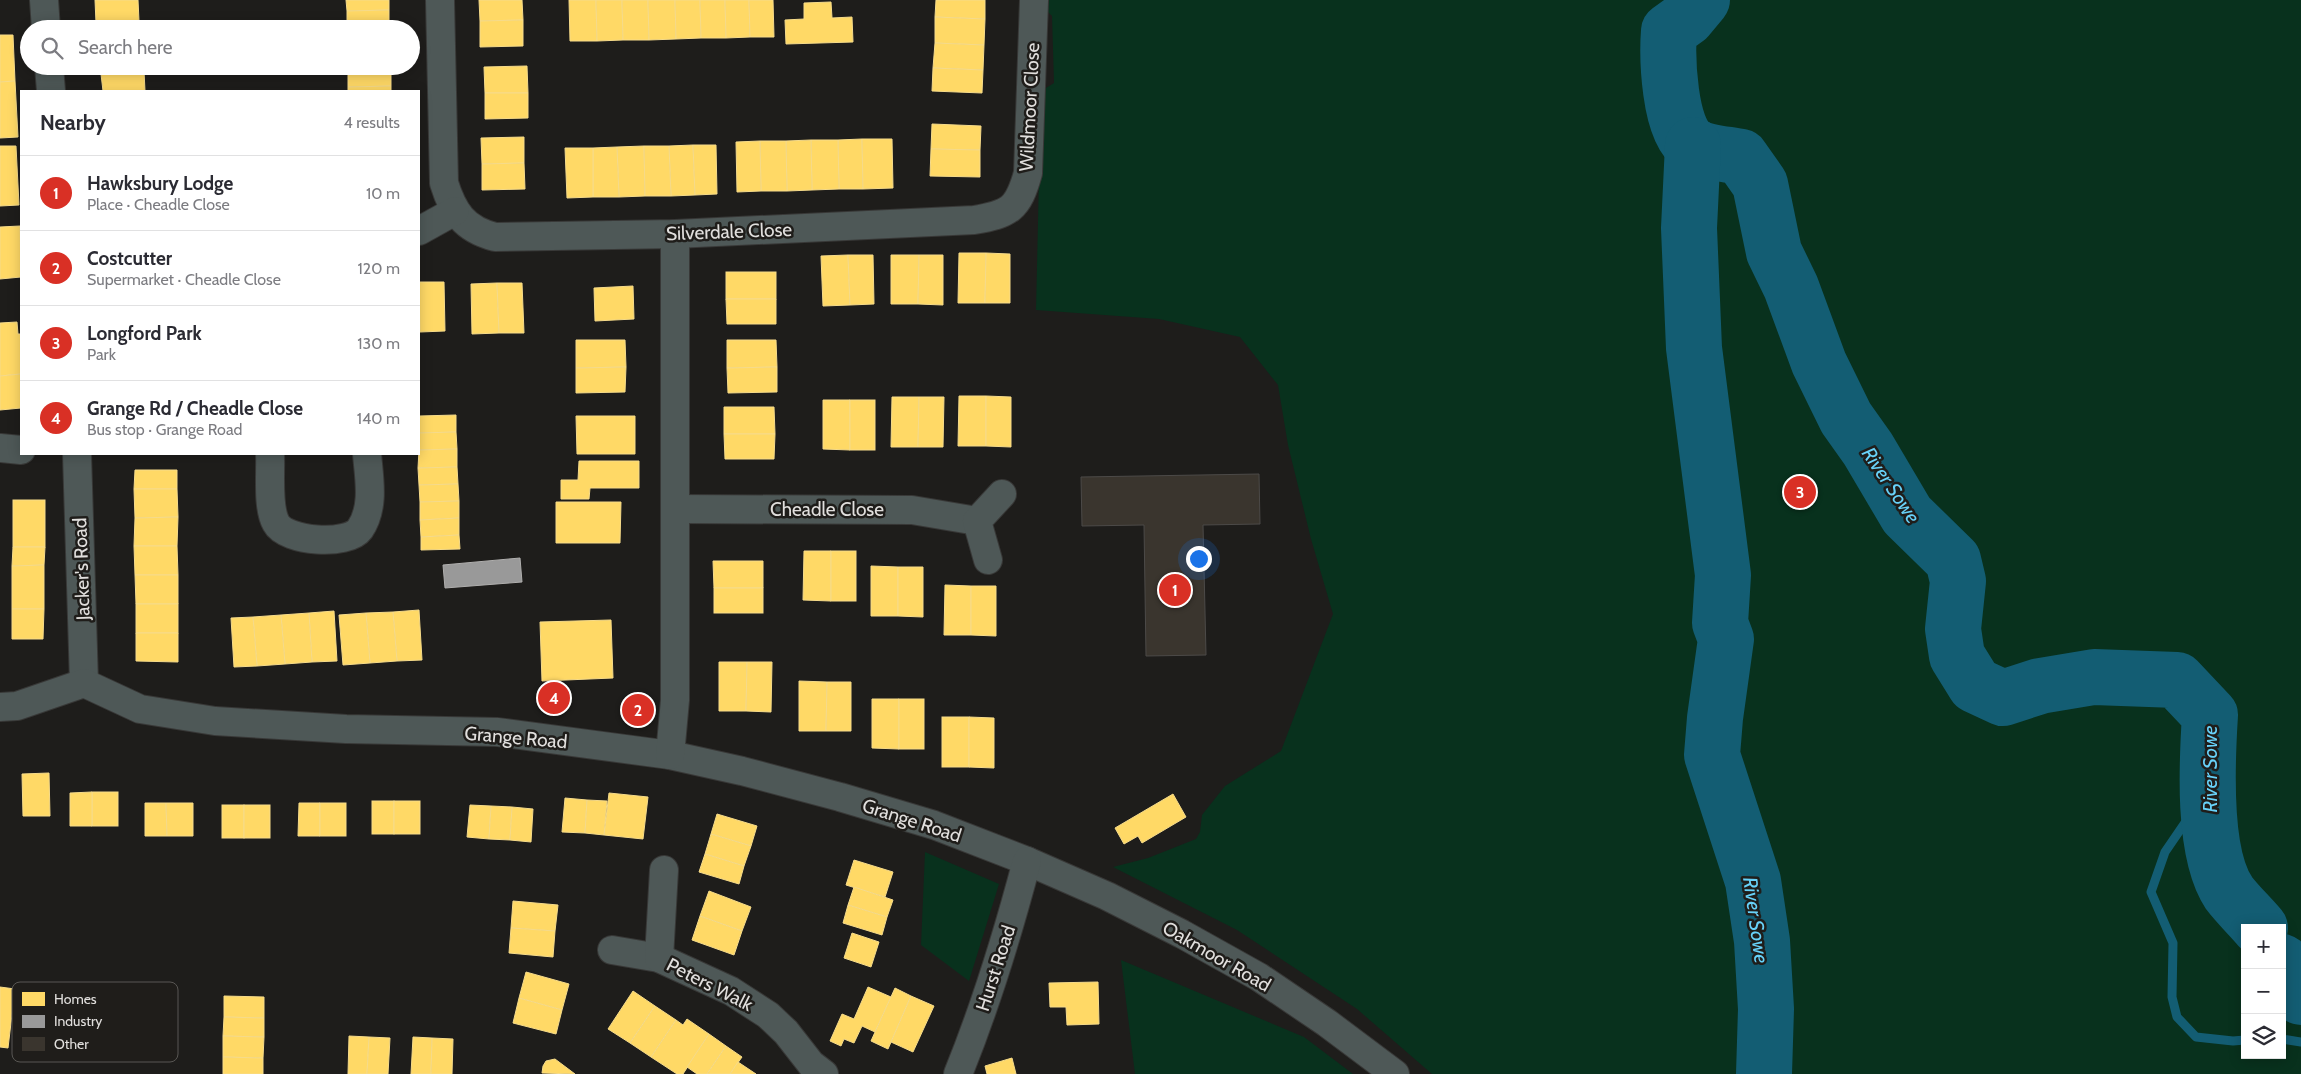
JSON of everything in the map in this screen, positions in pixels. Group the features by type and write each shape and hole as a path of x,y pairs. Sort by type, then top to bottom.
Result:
{"street":[{"path":"44,0 45,20"},
{"name":"Silverdale Close","path":"440,0 444,183 450,205 465,222 479,233 495,237 675,234 974,220 996,216 1011,210"},
{"name":"Wildmoor Close","path":"1011,210 1022,194 1028,173 1034,0"},
{"path":"50,75 51,90"},
{"path":"420,231 456,211"},
{"path":"670,755 675,700 675,234"},
{"path":"0,448 20,450"},
{"name":"Jacker's Road","path":"77,455 84,684"},
{"path":"270,455 272,510 276,524 291,536 319,540 348,536 360,530 370,506 367,455"},
{"path":"988,560 977,521 1002,494"},
{"name":"Cheadle Close","path":"675,508 912,510 977,521"},
{"path":"0,707 17,706 84,684"},
{"name":"Grange Road","path":"84,684 140,709 215,722 346,729 496,732 670,755 742,770 840,797 934,825 1027,861"},
{"name":"Hurst Road","path":"958,1074 1012,918 1027,861"},
{"name":"Oakmoor Road","path":"1027,861 1107,896 1182,934 1258,977 1326,1023 1395,1074"},
{"name":"Peters Walk","path":"659,958 664,870"},
{"name":"Peters Walk","path":"612,950 659,958 731,991 768,1015 786,1032 810,1064 824,1074"}],"green space":[{"path":"1044,0 2301,0 2301,1074 1432,1074 1357,1009 1237,930 1113,867 1148,858 1196,839 1200,832 1202,815 1225,786 1281,751 1333,614 1311,539 1288,445 1278,385 1240,337 1159,319 1036,310 1041,91 1054,83 1052,16 1044,8"},
{"path":"925,852 999,884 969,981 921,945"},
{"path":"1121,960 1304,1037 1353,1074 1135,1074"}],"building: Homes":[{"path":"95,0 138,0 139,20 96,20"},
{"path":"346,0 389,0 389,10 347,11"},
{"path":"479,0 522,0 523,20 480,21"},
{"path":"569,0 596,0 597,41 570,41"},
{"path":"596,0 622,0 623,40 597,41"},
{"path":"622,0 648,0 649,40 623,40"},
{"path":"648,0 675,0 676,39 649,40"},
{"path":"675,0 700,0 701,38 676,39"},
{"path":"700,0 725,0 726,38 701,38"},
{"path":"725,0 749,0 750,37 726,38"},
{"path":"749,0 773,0 774,37 750,37"},
{"path":"936,0 985,0 985,19 935,17"},
{"path":"831,2 832,18 852,17 853,42 786,44 785,20 804,19 804,3"},
{"path":"389,10 389,20 347,20 347,11"},
{"path":"935,17 985,19 984,45 935,43"},
{"path":"523,20 523,46 480,47 480,21"},
{"path":"0,35 13,35 15,81 0,82"},
{"path":"935,43 984,45 983,70 933,68"},
{"path":"527,66 528,93 485,93 484,67"},
{"path":"933,68 983,70 982,93 932,91"},
{"path":"101,75 144,75 145,90 103,90"},
{"path":"348,75 391,75 391,86 348,87"},
{"path":"15,81 18,137 0,138 0,82"},
{"path":"391,86 391,90 348,90 348,87"},
{"path":"485,93 528,93 528,118 485,119"},
{"path":"932,124 981,126 980,150 931,149"},
{"path":"524,137 524,163 482,164 481,138"},
{"path":"862,139 863,189 839,189 838,140"},
{"path":"862,139 892,139 893,188 863,189"},
{"path":"811,140 838,140 839,189 812,190"},
{"path":"811,140 812,190 787,191 786,141"},
{"path":"760,141 786,141 787,191 761,191"},
{"path":"760,141 761,191 737,192 736,142"},
{"path":"693,145 695,195 671,196 669,146"},
{"path":"693,145 716,145 717,194 695,195"},
{"path":"0,146 16,146 19,205 0,206"},
{"path":"644,146 645,196 619,197 617,147"},
{"path":"644,146 669,146 671,196 645,196"},
{"path":"617,147 619,197 593,197 593,148"},
{"path":"565,148 593,148 593,197 567,198"},
{"path":"931,149 980,150 980,177 930,176"},
{"path":"524,163 525,189 482,190 482,164"},
{"path":"20,226 20,277 0,279 0,227"},
{"path":"959,253 986,253 985,303 958,303"},
{"path":"986,253 1010,254 1010,303 985,303"},
{"path":"848,255 850,305 823,306 821,256"},
{"path":"848,255 873,255 874,304 850,305"},
{"path":"891,255 919,255 918,304 891,304"},
{"path":"919,255 943,255 943,305 918,304"},
{"path":"726,272 776,272 776,299 726,299"},
{"path":"420,282 444,282 445,331 420,332"},
{"path":"497,283 499,333 472,334 471,284"},
{"path":"497,283 522,283 524,333 499,333"},
{"path":"633,286 634,319 595,321 594,288"},
{"path":"726,299 776,299 776,324 727,324"},
{"path":"17,322 18,334 20,334 20,374 0,376 0,323"},
{"path":"576,340 625,340 626,367 576,368"},
{"path":"727,340 776,340 777,367 727,368"},
{"path":"626,367 625,392 576,393 576,368"},
{"path":"777,367 777,392 728,393 727,368"},
{"path":"20,374 20,408 0,410 0,376"},
{"path":"959,396 986,396 986,446 958,446"},
{"path":"986,396 1011,397 1011,447 986,446"},
{"path":"892,397 919,397 918,447 891,447"},
{"path":"919,397 944,397 943,447 918,447"},
{"path":"823,400 850,400 850,450 823,449"},
{"path":"850,400 875,400 875,450 850,450"},
{"path":"724,407 774,407 775,434 724,434"},
{"path":"456,415 456,432 420,433 420,416"},
{"path":"576,416 635,416 635,454 577,454"},
{"path":"456,432 457,449 420,450 420,433"},
{"path":"724,434 775,434 774,459 725,459"},
{"path":"457,449 457,467 418,468 420,450"},
{"path":"579,461 639,461 639,488 590,488 589,499 561,499 561,480 578,480"},
{"path":"457,467 458,484 419,485 418,468"},
{"path":"135,470 177,470 177,489 134,489"},
{"path":"458,484 459,501 420,502 419,485"},
{"path":"134,489 177,489 178,517 135,518"},
{"path":"13,500 45,500 45,547 13,547"},
{"path":"459,501 459,518 420,520 420,502"},
{"path":"556,502 621,502 620,543 556,543"},
{"path":"178,517 177,546 134,546 135,518"},
{"path":"459,518 459,535 421,537 420,520"},
{"path":"459,535 460,549 421,550 421,537"},
{"path":"134,546 177,546 178,575 135,575"},
{"path":"13,547 45,547 44,565 12,566"},
{"path":"804,551 831,551 831,601 803,600"},
{"path":"831,551 856,551 856,601 831,601"},
{"path":"713,561 763,561 763,588 714,588"},
{"path":"44,565 44,609 12,609 12,566"},
{"path":"871,566 898,567 898,616 871,616"},
{"path":"898,567 923,567 923,617 898,616"},
{"path":"135,575 178,575 178,604 136,604"},
{"path":"945,585 971,586 971,635 944,635"},
{"path":"971,586 996,586 996,636 971,635"},
{"path":"714,588 763,588 763,613 714,613"},
{"path":"136,604 178,604 178,633 136,633"},
{"path":"12,609 44,609 43,639 12,639"},
{"path":"419,610 422,660 397,661 393,612"},
{"path":"334,611 337,661 312,662 309,613"},
{"path":"393,612 397,661 370,663 366,613"},
{"path":"309,613 312,662 285,664 281,615"},
{"path":"366,613 370,663 343,665 339,615"},
{"path":"281,615 285,664 257,666 253,617"},
{"path":"253,617 257,666 234,667 231,618"},
{"path":"611,620 613,678 542,681 540,622"},
{"path":"136,633 178,633 178,662 136,661"},
{"path":"719,662 747,662 746,711 719,711"},
{"path":"747,662 772,662 771,712 746,711"},
{"path":"799,681 827,682 826,731 799,731"},
{"path":"827,682 851,682 851,731 826,731"},
{"path":"872,699 899,699 899,749 872,748"},
{"path":"899,699 924,699 924,749 899,749"},
{"path":"942,717 969,717 969,767 942,767"},
{"path":"969,717 994,718 994,768 969,767"},
{"path":"49,773 50,816 23,816 22,774"},
{"path":"92,792 118,792 118,826 92,826"},
{"path":"92,792 92,826 70,826 70,793"},
{"path":"609,793 648,797 643,839 604,835"},
{"path":"1173,794 1186,817 1142,843 1138,836 1124,844 1115,828"},
{"path":"565,798 587,800 585,833 562,832"},
{"path":"587,800 607,801 604,835 585,833"},
{"path":"372,801 394,801 394,834 372,834"},
{"path":"394,801 420,801 420,834 394,834"},
{"path":"145,803 166,803 167,836 145,836"},
{"path":"166,803 193,803 193,836 167,836"},
{"path":"299,803 320,803 320,836 298,836"},
{"path":"320,803 346,803 346,836 320,836"},
{"path":"222,805 244,805 244,838 222,838"},
{"path":"244,805 270,805 270,838 244,838"},
{"path":"470,805 491,806 489,839 467,837"},
{"path":"491,806 512,807 510,840 489,839"},
{"path":"512,807 533,809 531,842 510,840"},
{"path":"717,814 757,826 751,846 711,834"},
{"path":"711,834 751,846 744,866 705,854"},
{"path":"705,854 744,866 739,884 699,872"},
{"path":"854,860 893,872 885,897 846,885"},
{"path":"854,887 893,900 887,917 848,905"},
{"path":"709,891 751,907 742,931 700,916"},
{"path":"513,901 558,905 555,931 511,928"},
{"path":"848,905 887,917 882,935 843,923"},
{"path":"700,916 742,931 734,955 692,940"},
{"path":"511,928 555,931 553,957 509,953"},
{"path":"852,933 879,942 871,967 844,958"},
{"path":"526,972 569,984 562,1010 519,998"},
{"path":"1098,982 1099,1024 1067,1025 1066,1007 1050,1007 1049,983"},
{"path":"0,987 12,989 12,1014 8,1048 0,1047"},
{"path":"868,987 891,997 875,1032 862,1026 854,1043 844,1039 841,1046 830,1041 842,1014 854,1019"},
{"path":"895,988 911,996 888,1049 871,1041"},
{"path":"633,991 655,1006 630,1043 608,1029"},
{"path":"224,996 264,997 264,1018 224,1017"},
{"path":"911,996 934,1006 913,1052 891,1042"},
{"path":"519,998 562,1010 556,1034 513,1023"},
{"path":"655,1006 676,1020 651,1057 630,1043"},
{"path":"224,1017 264,1018 264,1037 223,1036"},
{"path":"687,1019 709,1034 683,1074 677,1074 651,1057 676,1020 683,1025"},
{"path":"709,1034 726,1046 707,1074 697,1074 687,1067"},
{"path":"223,1036 264,1037 263,1058 223,1057"},
{"path":"349,1036 369,1037 367,1074 348,1074"},
{"path":"369,1037 390,1038 388,1074 367,1074"},
{"path":"413,1037 432,1038 431,1074 411,1074"},
{"path":"432,1038 453,1039 452,1074 431,1074"},
{"path":"726,1046 742,1057 730,1074 707,1074"},
{"path":"223,1057 263,1058 263,1074 223,1074"},
{"path":"1012,1058 1016,1074 987,1074 985,1066"},
{"path":"555,1059 575,1074 542,1073 546,1061"},
{"path":"738,1062 756,1074 730,1074"}],"building: Industry":[{"path":"520,558 522,582 445,588 443,565"}],"building: Other":[{"path":"1259,474 1260,524 1203,525 1206,655 1146,656 1144,525 1082,526 1081,477"}],"waterway":[{"name":"River Sowe","path":"1702,0 1687,18 1669,31 1669,74 1678,124 1684,137 1697,148 1741,157 1760,184 1774,252 1791,287 1819,363 1846,418 1868,449 1907,515 1953,560 1958,581 1953,629 1957,656 1975,685 2003,698 2040,686 2094,677 2177,680 2210,715 2208,807 2214,855 2220,876 2229,893 2256,924"},
{"name":"River Sowe","path":"1693,145 1689,228 1694,348 1723,575 1720,623 1726,639 1712,755 1753,881 1762,941 1766,1009 1764,1074"},
{"path":"2208,780 2191,814 2165,852 2151,892 2173,943 2172,997 2177,1017 2196,1037 2241,1040"},
{"name":"River Sowe","path":"2286,969 2301,997"},
{"path":"2286,1040 2301,1042"}],"place":[{"name":"Longford Park","path":"1800,492"},
{"name":"Hawksbury Lodge","path":"1175,590"},
{"name":"Grange Rd / Cheadle Close","path":"554,698"},
{"name":"Costcutter","path":"638,710"}]}
